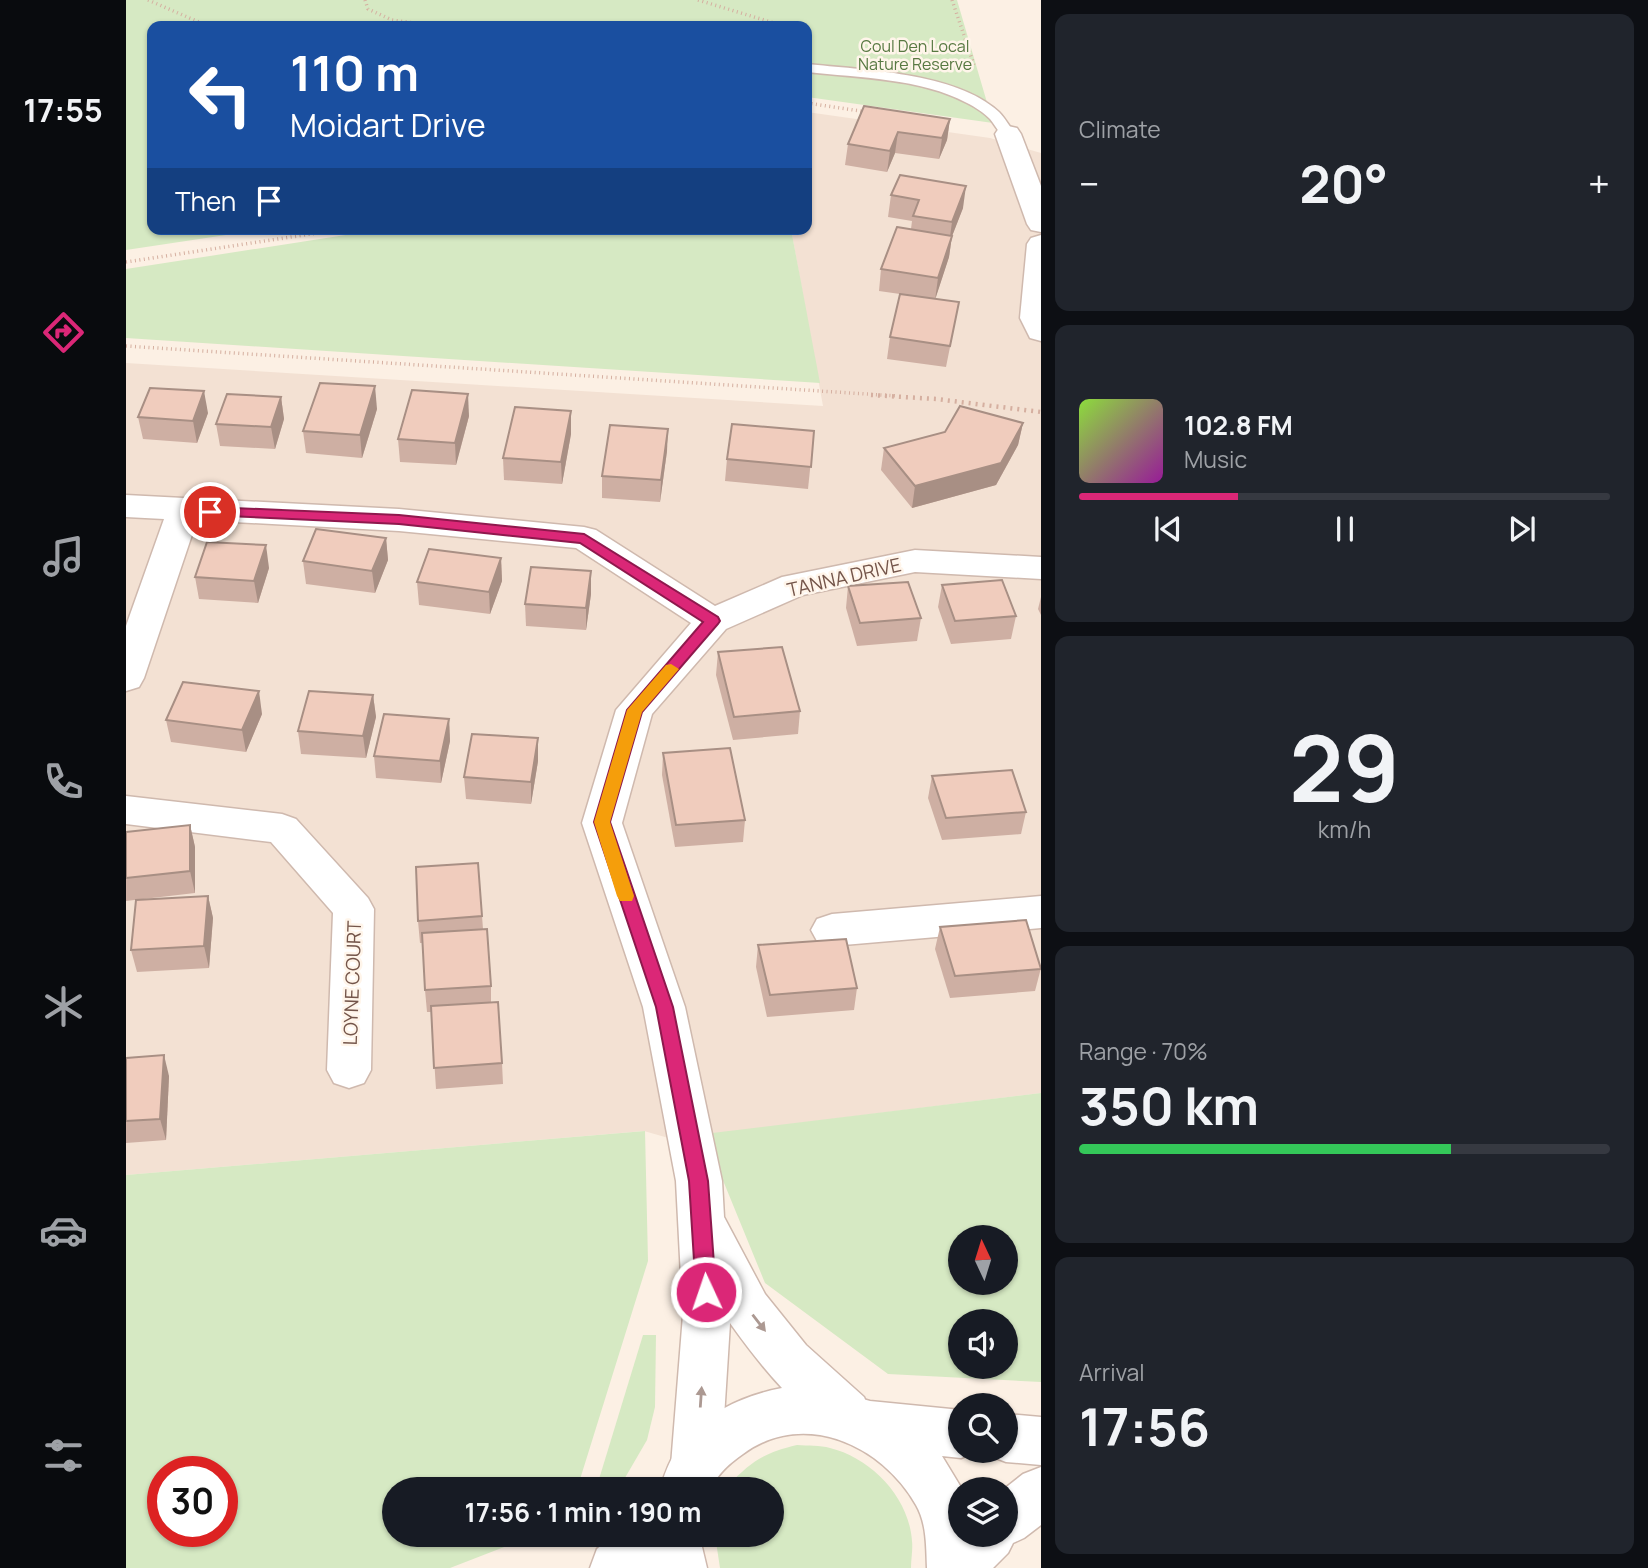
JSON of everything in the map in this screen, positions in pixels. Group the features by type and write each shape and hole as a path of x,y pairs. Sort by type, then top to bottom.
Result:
{"street":[{"path":"1008,134 1041,224"},
{"path":"1041,244 1035,318 1041,332"},
{"path":"126,506 399,520 584,538 713,621"},
{"path":"126,678 183,511"},
{"name":"TANNA DRIVE","path":"691,1477 707,1315 703,1220 698,1181 664,1007 602,822 635,710 713,621 794,585 915,561 1041,568"},
{"name":"LOYNE COURT","path":"126,810 282,829 354,909 349,1070"},
{"path":"832,930 1041,912"},
{"name":"TANNA DRIVE","path":"703,1220 748,1309 789,1361 855,1419"},
{"path":"691,1477 724,1435 761,1416 803,1409 948,1432"},
{"path":"855,1419 886,1433 919,1462 944,1503 955,1548 954,1568"},
{"path":"1018,1439 1041,1441"},
{"path":"1018,1510 1041,1492"},
{"path":"616,1568 638,1547"},
{"path":"676,1547 681,1568"},
{"path":"954,1568 977,1547"}],"lane":[{"path":"812,69 914,82 974,100 1003,123 1008,134"}],"path":[{"path":"148,0 196,21"},
{"path":"365,0 368,9 399,21"},
{"path":"698,0 767,21"},
{"path":"952,0 978,75"},
{"path":"812,104 874,113"},
{"path":"126,262 304,235"},
{"path":"126,346 936,399 1041,412"}],"shaded area":[{"path":"812,113 990,138 1041,153 1041,1093 672,1139 644,1131 126,1175 126,363 823,406 792,235 812,235"}],"green space":[{"name":"Coul Den Local Nature Reserve","path":"126,0 957,0 993,123 812,98 812,21 147,21 147,235 226,235 126,250"},
{"path":"345,235 792,235 820,383 126,338 126,269"},
{"path":"1041,1093 1041,1382 984,1379 1018,1379 1018,1309 948,1309 948,1377 888,1374 765,1283 704,1134"},
{"path":"645,1131 648,1261 581,1477 382,1477 382,1547 504,1547 450,1568 126,1568 126,1175"},
{"path":"643,1335 656,1335 655,1407 647,1440 625,1477 600,1477"},
{"path":"797,1445 826,1447 845,1453 873,1470 896,1495 904,1509 912,1544 911,1568 720,1568 717,1547 784,1547 784,1477 737,1477 759,1459"}],"building":[{"path":"864,106 950,119 942,138 898,132 890,151 848,144"},
{"path":"900,175 966,186 952,222 913,216 919,200 891,195"},
{"path":"897,227 952,236 938,278 881,269"},
{"path":"900,294 959,302 950,346 890,337"},
{"path":"320,383 375,386 360,435 303,431"},
{"path":"150,388 204,391 193,421 138,417"},
{"path":"412,390 468,394 455,443 398,439"},
{"path":"227,394 281,397 271,427 216,424"},
{"path":"960,406 1023,423 1001,463 915,486 884,448 945,432"},
{"path":"515,407 571,411 561,462 503,458"},
{"path":"732,424 814,431 811,467 727,459"},
{"path":"610,425 668,429 661,480 602,476"},
{"path":"316,529 386,538 372,571 303,561"},
{"path":"207,542 266,545 254,581 195,577"},
{"path":"429,549 501,558 489,592 417,582"},
{"path":"531,567 591,571 586,608 525,604"},
{"path":"1002,580 1016,616 955,621 942,585"},
{"path":"908,582 921,618 860,623 848,586"},
{"path":"782,647 800,711 734,717 718,652"},
{"path":"183,682 259,691 242,730 166,720"},
{"path":"309,691 373,695 363,736 298,731"},
{"path":"384,714 449,719 440,761 374,756"},
{"path":"472,734 538,738 531,782 464,777"},
{"path":"730,748 745,820 676,825 663,753"},
{"path":"1012,770 1026,812 946,818 932,776"},
{"path":"190,825 190,871 126,878 126,832"},
{"path":"478,863 482,916 418,921 416,867"},
{"path":"208,896 204,946 131,950 136,900"},
{"path":"1026,920 1041,969 955,976 940,927"},
{"path":"487,929 491,986 425,990 422,933"},
{"path":"846,939 857,988 770,995 758,945"},
{"path":"498,1002 502,1063 434,1068 431,1006"},
{"path":"164,1055 160,1119 126,1121 126,1058"}],"slow traffic":[{"path":"626,896 602,822 635,710 671,669"}],"route":[{"path":"210,512 399,520 584,538 713,621 635,710 602,822 664,1007 698,1181 703,1220 706,1292"}]}
